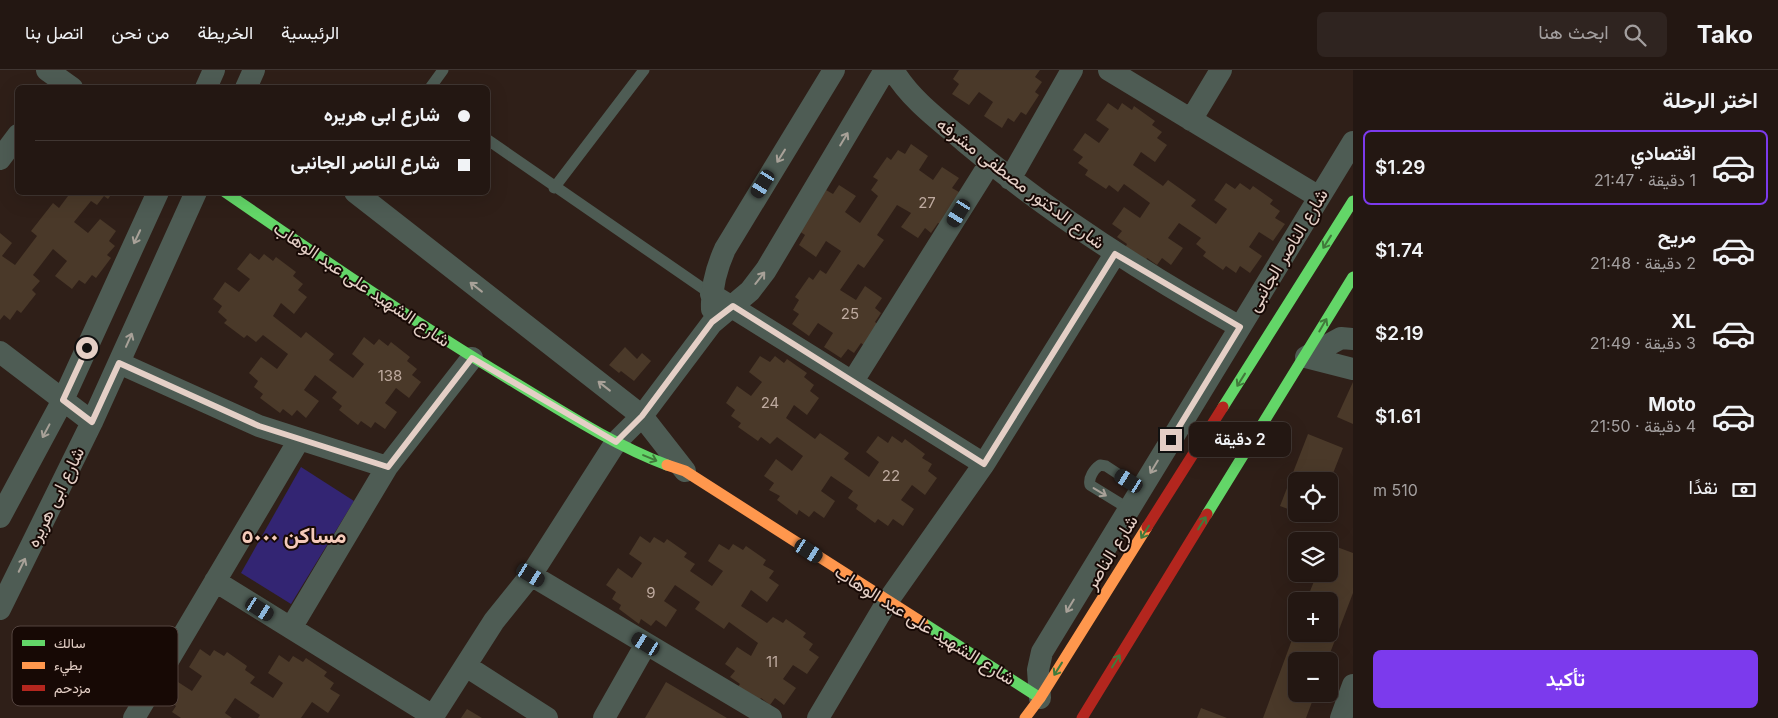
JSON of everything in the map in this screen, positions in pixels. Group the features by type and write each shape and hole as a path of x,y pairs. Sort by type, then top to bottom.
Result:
{"street":[{"path":"207,85 214,70"},
{"path":"247,85 254,70"},
{"path":"712,322 711,294 716,268 733,233 834,70"},
{"path":"215,580 432,717 494,620 531,575 616,442 642,416 712,322 750,291 766,270 885,70"},
{"name":"شارع الدكتور مصطفى مشرفه","path":"893,70 905,88 924,109 1010,179 1115,254 1240,327"},
{"path":"1010,179 1072,70"},
{"path":"1109,70 1319,198"},
{"path":"1191,120 1221,70"},
{"path":"0,159 15,139"},
{"name":"شارع الناصر الجانبى","path":"1040,698 1038,670 1042,652 1353,142"},
{"path":"853,381 990,163"},
{"name":"شارع ابى هريره","path":"0,517 63,400 157,195"},
{"name":"شارع ابى هريره","path":"0,609 92,422 190,195"},
{"name":"شارع الشهيد على عبد الوهاب","path":"229,195 472,358 616,442 663,464 685,471 887,602 1040,698"},
{"name":"شارع الشهيد على عبد الوهاب","path":"359,195 642,416 685,471"},
{"name":"شارع الناصر","path":"1025,718 1040,698 1273,338 1353,201"},
{"path":"818,718 887,602 984,464 1115,254"},
{"path":"1082,718 1299,353 1353,277"},
{"path":"711,294 984,464"},
{"path":"1299,353 1340,338 1353,339"},
{"path":"0,352 92,422"},
{"path":"1299,353 1353,369"},
{"path":"291,628 388,467 472,358"},
{"path":"119,363 259,426 388,467"},
{"path":"178,646 299,440"},
{"path":"531,575 770,718"},
{"path":"604,718 646,644"},
{"path":"466,666 547,718"},
{"path":"1341,718 1353,685"},
{"path":"138,717 144,706"}],"lane":[{"path":"432,85 443,70"},
{"path":"554,188 644,70"},
{"path":"490,141 554,188 711,294"},
{"path":"1129,509 1092,487 1089,482 1090,477 1102,465 1141,489"}],"shaded area":[{"path":"301,467 354,501 291,604 241,573"}],"building":[{"path":"959,70 1040,70 1035,77 1042,82 1035,92 1039,95 1026,115 1021,112 1014,122 1008,118 1002,128 984,116 993,102 979,92 969,105 952,94 959,84 953,79"},
{"path":"1108,103 1118,110 1122,103 1132,110 1134,106 1155,121 1152,125 1162,132 1157,138 1167,145 1155,162 1141,152 1133,165 1163,186 1168,180 1196,200 1191,206 1216,224 1227,209 1214,200 1226,183 1235,189 1240,183 1250,190 1253,186 1273,200 1270,204 1280,211 1275,218 1285,224 1273,241 1259,232 1249,247 1262,256 1250,273 1240,266 1236,273 1226,266 1223,270 1203,256 1206,252 1196,244 1201,238 1179,223 1168,238 1183,248 1171,265 1162,258 1157,265 1147,258 1145,262 1125,248 1127,244 1117,237 1122,231 1112,224 1124,207 1140,218 1150,203 1124,184 1118,192 1109,185 1106,189 1085,175 1088,170 1078,163 1083,157 1073,150 1085,133 1099,143 1109,129 1096,120"},
{"path":"911,144 928,156 919,170 933,180 942,167 959,178 952,188 959,192 942,225 938,223 931,233 925,228 918,238 901,227 911,213 897,205 877,235 884,240 864,268 858,264 840,290 856,300 865,286 882,298 875,308 881,313 875,322 879,325 865,346 861,343 854,353 848,349 841,358 824,347 833,333 818,323 809,336 792,324 799,314 793,310 799,300 795,297 809,277 813,280 820,270 826,274 841,251 826,241 816,257 799,245 805,235 799,231 826,190 833,194 839,185 856,196 845,212 860,223 878,196 871,190 878,180 873,177 887,157 891,160 898,150 905,154"},
{"path":"69,195 111,195 108,199 104,196 97,205 91,201 74,222 88,233 100,219 116,231 109,241 115,246 107,255 111,258 96,278 92,275 85,284 79,280 72,289 55,276 67,261 53,249 33,275 40,281 32,290 36,294 21,313 17,310 10,320 4,315 0,320 0,233 12,243 2,256 15,265 37,236 31,231 53,203 59,208"},
{"path":"250,253 259,260 264,254 273,261 276,257 296,272 293,276 303,284 298,290 307,297 294,314 281,303 273,316 301,338 306,332 334,354 329,360 353,378 364,364 352,354 364,337 374,345 379,339 388,346 391,342 410,357 407,361 417,369 412,375 421,382 409,398 396,388 385,403 397,412 385,429 375,422 371,428 361,421 358,425 339,410 342,406 332,398 337,392 315,375 304,390 319,401 306,418 297,410 292,416 283,409 280,413 260,398 263,394 254,387 258,381 249,373 261,357 277,369 288,354 263,335 256,342 247,335 244,338 224,323 227,320 218,312 222,306 213,299 225,282 239,292 250,279 237,269"},
{"path":"625,347 637,359 642,353 651,361 634,381 609,365"},
{"path":"760,356 770,362 775,356 784,363 787,359 807,373 804,377 814,385 810,391 819,398 807,415 794,405 786,418 815,439 820,433 849,453 844,459 869,477 879,462 866,452 878,436 888,443 892,436 902,443 905,439 925,454 922,458 932,464 928,471 937,478 925,495 912,485 901,500 914,509 903,526 893,519 888,526 878,519 875,523 856,509 858,505 848,498 853,491 831,476 821,491 835,501 824,518 814,511 809,517 799,510 797,515 777,500 780,496 769,490 774,483 764,476 776,459 792,471 803,456 777,437 770,444 761,437 758,441 738,427 741,423 731,416 735,410 726,403 737,386 751,396 762,382 749,372"},
{"path":"1353,382 1353,424 1337,417"},
{"path":"1308,434 1343,448 1334,472 1293,472"},
{"path":"1288,485 1288,509 1280,506"},
{"path":"640,536 650,543 654,537 664,543 667,539 687,553 684,557 695,564 690,571 712,586 723,571 708,561 719,544 729,550 733,544 743,550 746,546 766,560 763,565 774,571 769,578 779,585 767,602 751,590 741,606 767,623 773,617 783,623 786,619 806,633 803,637 813,644 809,650 819,657 807,674 793,665 783,679 796,688 784,705 775,698 770,705 761,698 758,702 737,688 740,684 730,677 735,671 725,664 737,647 751,656 758,643 729,622 724,629 695,609 700,602 675,585 664,601 677,610 666,627 656,620 651,626 641,619 639,624 619,609 621,605 612,599 616,592 606,585 618,568 632,578 642,563 629,554"},
{"path":"1338,547 1353,553 1353,593 1338,632 1338,592 1310,592 1314,582 1338,582"},
{"path":"1291,642 1334,642 1330,652 1288,652 1288,702 1312,702 1306,718 1263,718"},
{"path":"200,649 210,656 214,650 224,656 227,652 247,666 245,670 255,677 250,683 273,698 283,683 268,673 279,655 289,662 293,656 303,662 306,658 327,672 324,676 334,683 330,689 340,695 328,713 312,702 301,718 258,718 260,715 235,698 225,713 232,718 181,718 172,712 178,706 178,682 192,691 202,676 189,667"},
{"path":"666,682 727,718 645,718"},
{"path":"1201,708 1227,718 1197,718"},
{"path":"467,709 482,718 461,718"}],"traffic: fast":[{"path":"229,195 370,290 480,361 590,428 628,448 667,465"},
{"path":"1223,407 1353,201"},
{"path":"1207,514 1353,277"},
{"path":"923,623 1040,698"}],"traffic: slow":[{"path":"667,465 685,471 923,623"},
{"path":"1025,718 1040,698 1147,527"}],"traffic: jam":[{"path":"1147,527 1223,407"},
{"path":"1082,718 1207,514"}],"district":[{"name":"مساكن ٥٠٠٠","path":"294,535"}],"route":[{"path":"87,348 63,400 92,422 119,363 259,426 325,449 388,467 472,358 616,442 642,416 712,322 733,306 984,464 1115,254 1240,327 1171,440"}]}
